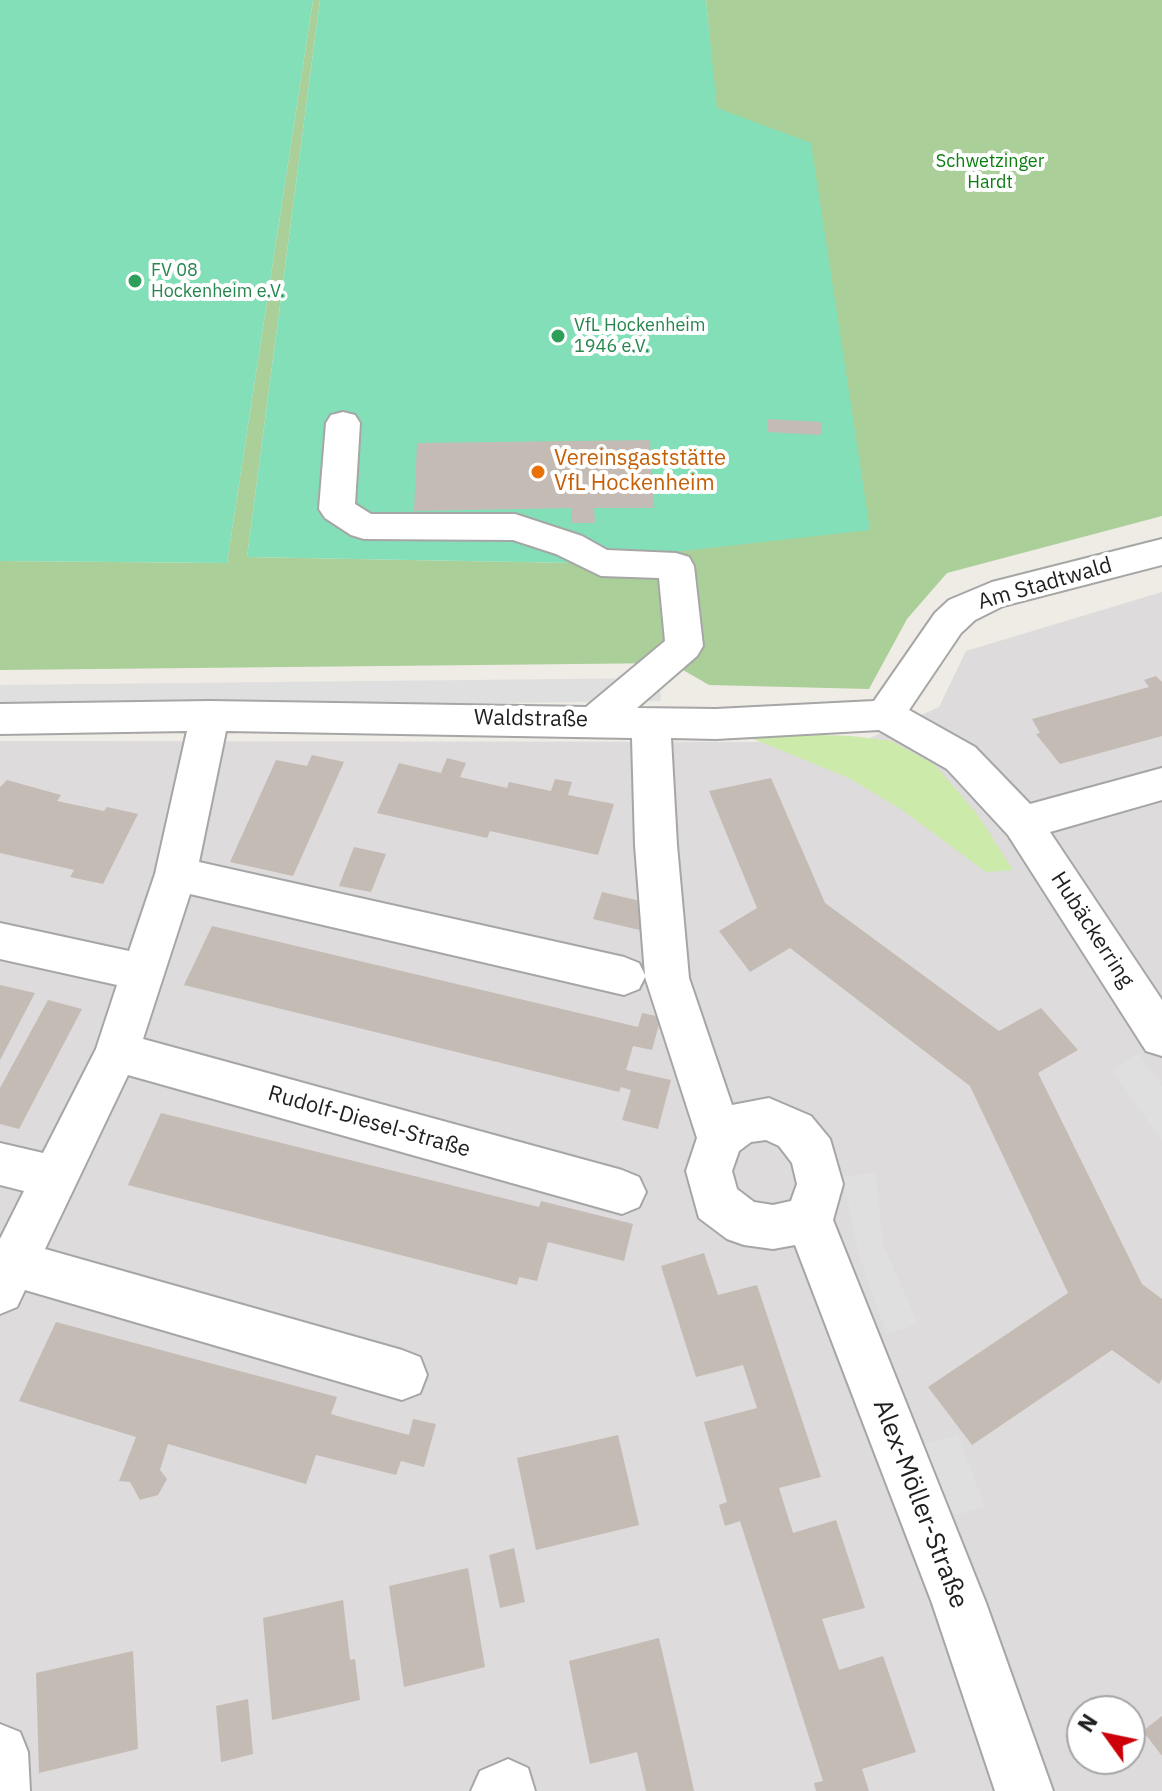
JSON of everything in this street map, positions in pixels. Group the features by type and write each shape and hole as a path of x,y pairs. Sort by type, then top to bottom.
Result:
{"street":[{"path":"343,423 337,509 364,526 515,527 569,545 601,563 676,566 684,646 597,720"},
{"name":"Am Stadtwald","path":"885,715 948,623 962,610 992,595 1162,552"},
{"path":"885,715 961,758 1022,823 1162,784"},
{"name":"Waldstraße","path":"0,719 210,716 716,724 885,715"},
{"path":"210,716 176,874 117,1052 6,1276 402,1375"},
{"path":"651,721 656,845 667,978 720,1138"},
{"name":"Hubäckerring","path":"1022,823 1162,1037"},
{"path":"176,874 624,976"},
{"path":"0,941 142,972"},
{"name":"Rudolf-Diesel-Straße","path":"117,1052 622,1192"},
{"path":"769,1119 795,1131 814,1154 820,1184 809,1220 773,1227 744,1223 716,1202 709,1171 720,1138 741,1122 769,1119"},
{"path":"0,1164 57,1178"},
{"name":"Alex-Möller-Straße","path":"809,1220 959,1603 1024,1791"},
{"path":"0,1752 1,1791"}],"shaded area":[{"path":"1162,592 1162,1791 0,1791 0,741 861,742 939,707 966,651"},
{"path":"659,678 661,701 0,709 0,685"},
{"path":"1139,1053 1162,1086 1162,1142 1112,1070"},
{"path":"875,1172 884,1247 918,1323 887,1335 859,1256 843,1177"},
{"path":"958,1435 985,1507 946,1518 920,1444"}],"green space":[{"name":"FV 08 Hockenheim e.V.","path":"0,0 313,0 227,563 0,561"},
{"name":"Schwetzinger Hardt","path":"313,0 320,0 247,557 575,563 870,529 716,108 706,0 1162,0 1162,516 947,573 907,619 869,689 709,685 671,663 0,670 0,561 227,563"},
{"name":"VfL Hockenheim 1946 e.V.","path":"320,0 706,0 717,108 811,143 870,530 575,563 247,557"},
{"path":"736,732 851,736 891,741 934,764 977,814 1013,870 986,872 902,810 849,778"}],"building":[{"path":"768,419 821,422 821,435 767,432"},
{"path":"650,440 654,508 594,508 595,523 571,523 571,508 414,511 417,443"},
{"path":"1156,676 1162,682 1162,736 1060,764 1036,734 1040,733 1032,719 1149,687 1144,680"},
{"path":"312,755 344,762 293,876 230,862 276,760 307,766"},
{"path":"447,758 466,763 460,777 507,788 509,782 551,791 555,779 572,782 568,795 614,804 598,855 490,831 487,838 377,813 399,763 441,773"},
{"path":"771,778 825,903 999,1031 1041,1008 1078,1050 1038,1073 1142,1284 1162,1299 1162,1379 1159,1384 1112,1350 972,1445 928,1387 1068,1293 970,1086 790,948 750,972 719,931 757,908 709,791"},
{"path":"7,780 61,795 57,801 104,811 107,807 138,814 103,884 70,877 74,870 0,853 0,787"},
{"path":"354,847 386,854 371,892 339,886"},
{"path":"602,892 653,904 644,931 593,919"},
{"path":"212,926 638,1027 642,1013 661,1017 652,1050 633,1046 626,1070 671,1080 658,1129 622,1120 631,1090 621,1087 619,1092 184,985"},
{"path":"0,985 35,993 0,1060"},
{"path":"48,1000 82,1009 19,1129 0,1124 0,1088"},
{"path":"161,1113 539,1207 541,1201 633,1224 624,1261 548,1242 537,1281 519,1277 517,1285 128,1185"},
{"path":"704,1253 718,1295 757,1285 821,1477 779,1488 793,1533 836,1520 865,1608 822,1619 839,1670 883,1656 916,1752 862,1769 869,1791 816,1791 814,1783 823,1781 740,1521 725,1526 719,1505 727,1502 704,1422 757,1408 743,1365 696,1377 661,1266"},
{"path":"56,1322 337,1397 331,1414 348,1419 409,1435 413,1419 436,1424 424,1467 401,1461 396,1475 316,1455 306,1484 168,1444 160,1470 167,1479 158,1495 140,1500 130,1482 119,1481 136,1437 19,1401"},
{"path":"618,1435 639,1525 536,1550 517,1458"},
{"path":"514,1548 525,1602 500,1608 489,1555"},
{"path":"468,1568 485,1667 404,1687 389,1586"},
{"path":"343,1600 350,1660 355,1659 360,1700 272,1720 263,1618"},
{"path":"659,1638 694,1791 646,1791 637,1752 590,1764 569,1661"},
{"path":"133,1651 138,1749 39,1773 36,1673"},
{"path":"248,1699 253,1754 221,1762 216,1706"},
{"path":"1162,1716 1162,1756 1146,1735 1146,1729"}],"place":[{"name":"FV 08 Hockenheim e.V.","path":"135,281"},
{"name":"VfL Hockenheim 1946 e.V.","path":"558,336"},
{"name":"Vereinsgaststätte VfL Hockenheim","path":"538,472"}]}
